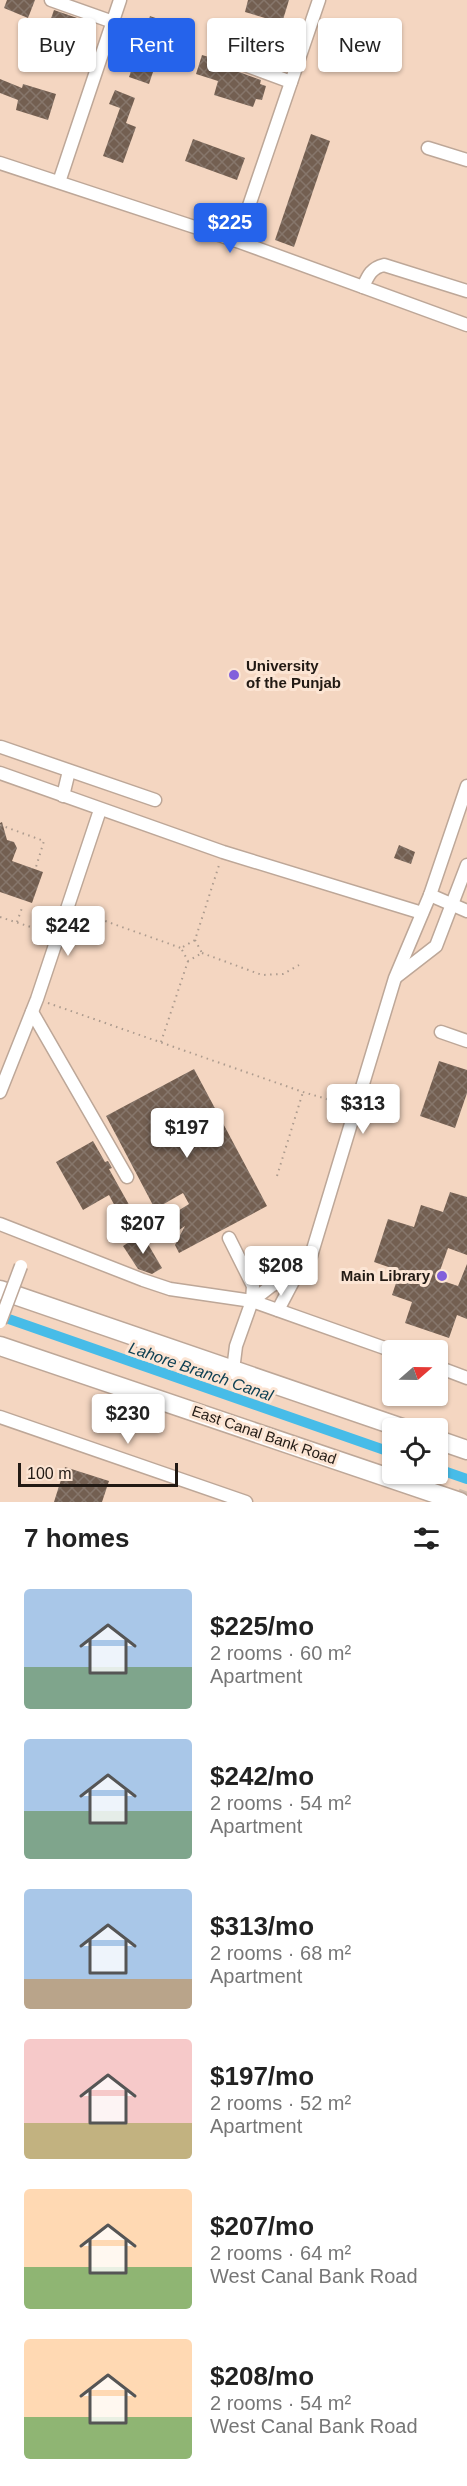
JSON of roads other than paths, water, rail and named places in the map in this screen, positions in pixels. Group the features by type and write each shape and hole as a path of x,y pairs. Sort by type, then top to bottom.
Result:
{"highway":[{"path":"0,1290 382,1421"},
{"name":"East Canal Bank Road","path":"0,1346 460,1502"},
{"path":"448,1443 467,1450"}],"street":[{"path":"51,0 108,20"},
{"path":"114,18 120,0"},
{"path":"237,241 316,1"},
{"path":"59,182 108,37"},
{"path":"264,72 291,82"},
{"path":"428,148 467,160"},
{"path":"0,163 237,241 467,325"},
{"path":"363,287 370,272 384,265 467,291"},
{"path":"1,747 155,800"},
{"path":"63,796 69,771"},
{"path":"0,773 223,852 422,913"},
{"path":"278,1310 298,1272 311,1256 395,978 430,895 467,786"},
{"path":"0,1092 33,1012 100,810"},
{"path":"395,978 436,946 467,865"},
{"path":"430,895 467,911"},
{"path":"33,1012 127,1177"},
{"path":"441,1032 467,1041"},
{"path":"0,1224 142,1280 170,1288 252,1301 382,1347"},
{"path":"229,1238 254,1286 252,1301 236,1346 233,1370"},
{"path":"0,1322 21,1266"},
{"path":"252,1301 276,1283 298,1272"},
{"path":"448,1371 467,1378"},
{"path":"0,1417 246,1502"}],"waterway":[{"name":"Lahore Branch Canal","path":"0,1316 382,1449"},
{"name":"Lahore Branch Canal","path":"448,1472 467,1479"}],"tunnel":[{"path":"461,1502 467,1486"}],"place":[{"name":"University of the Punjab","path":"234,675"},
{"name":"Main Library","path":"442,1276"}]}
